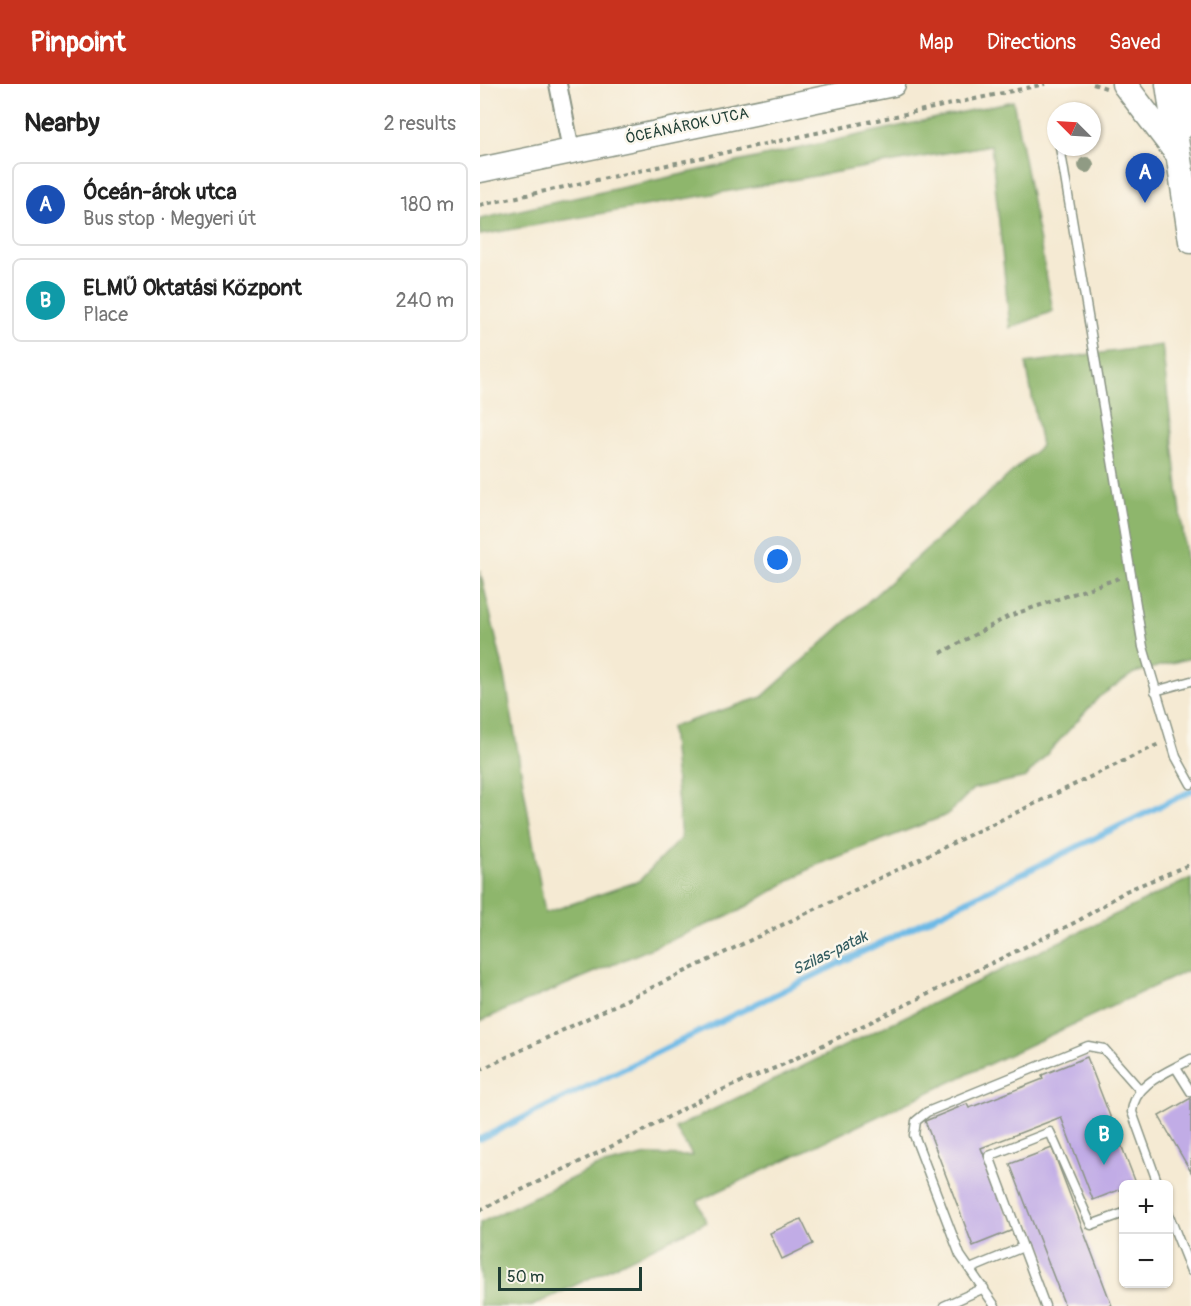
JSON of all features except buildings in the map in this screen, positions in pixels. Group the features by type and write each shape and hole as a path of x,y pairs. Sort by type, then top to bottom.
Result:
{"street":[{"path":"558,84 571,150"},
{"name":"ÓCEÁNÁROK UTCA","path":"480,170 893,84"},
{"path":"1124,84 1177,154"},
{"path":"1168,84 1191,241"},
{"path":"1177,154 1183,105 1190,84"}],"lane":[{"path":"1061,156 1143,647 1170,740 1176,757 1191,784"},
{"path":"1155,691 1191,681"},
{"path":"995,1306 960,1255 915,1135 916,1121 927,1112 1088,1046 1104,1049 1140,1090"},
{"path":"1156,1180 1131,1112 1132,1101 1140,1090 1191,1059"},
{"path":"1176,1068 1191,1092"},
{"path":"1045,1306 989,1156 1050,1132 1091,1225 1119,1215"},
{"path":"1173,1226 1191,1271"},
{"path":"970,1269 1023,1247"},
{"path":"944,1306 984,1288"}],"path":[{"path":"480,205 1045,84"},
{"path":"941,653 1009,616 1130,574"},
{"path":"480,1070 1170,740"},
{"path":"480,1210 639,1133 705,1097 780,1066 1078,921 1126,891 1191,864"}],"green space":[{"path":"1013,101 1053,311 1010,328 991,145 480,235 480,219"},
{"path":"1162,345 1191,603 1191,658 1134,673 1099,697 1026,777 973,789 947,815 814,866 739,911 480,1021 480,571 505,676 545,913 639,881 681,838 671,727 762,697 1041,446 1026,363"},
{"path":"1191,878 1191,969 698,1201 706,1222 532,1306 480,1306 480,1223 595,1167 648,1155 693,1156 675,1128"}],"waterway":[{"name":"Szilas-patak","path":"480,1139 1191,791"}],"place":[{"name":"Óceán-árok utca","path":"1145,203"},
{"name":"ELMŰ Oktatási Központ","path":"1104,1165"}]}
